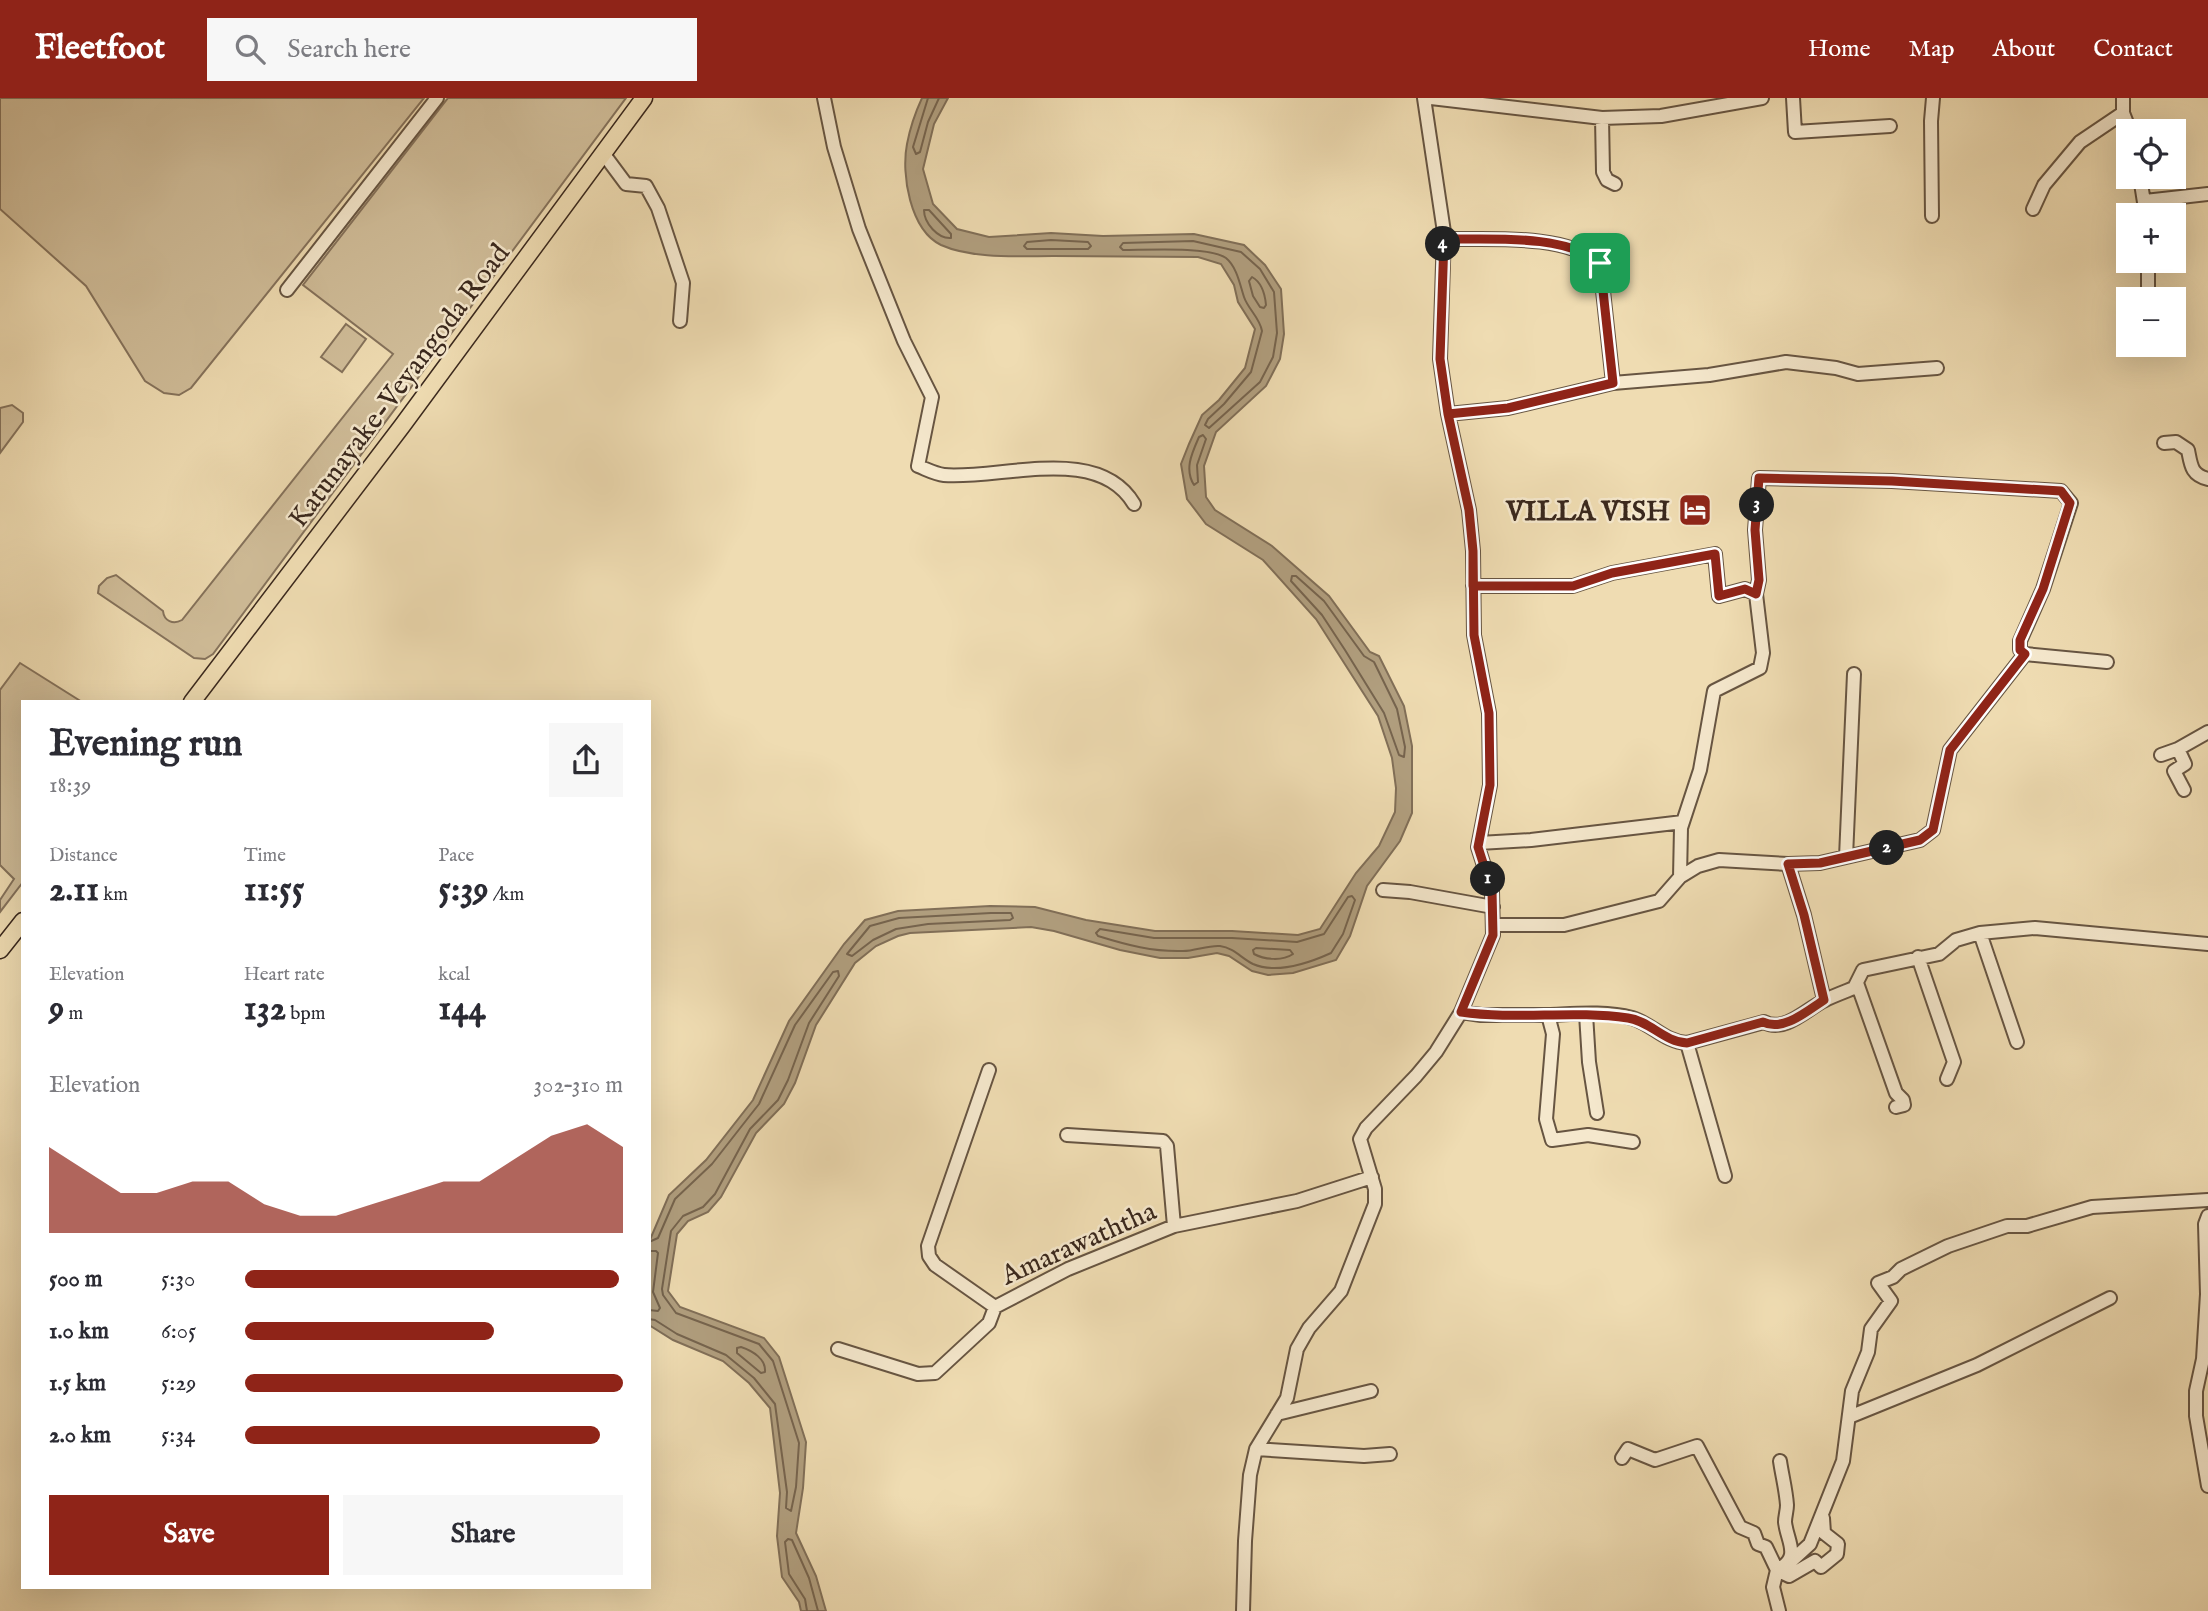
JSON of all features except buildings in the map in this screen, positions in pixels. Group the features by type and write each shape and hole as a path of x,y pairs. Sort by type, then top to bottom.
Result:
{"main road":[{"name":"Katunayake-Veyangoda Road","path":"194,700 402,426 644,98"},
{"path":"0,950 21,924"}],"street":[{"path":"287,290 436,98"},
{"path":"824,98 834,147 859,229 904,341 932,397 918,466 943,475 1040,468 1085,471 1105,477 1127,492 1134,504"},
{"path":"1243,1611 1247,1514 1255,1449 1287,1398 1297,1349 1309,1328 1341,1291 1376,1204 1372,1177 1360,1139 1366,1128 1436,1052 1461,1012 1493,935 1492,891 1479,843 1490,785 1489,713 1474,635 1473,551 1469,510 1448,414 1440,359 1444,239 1424,98"},
{"path":"1431,98 1602,118 1661,116 1762,98"},
{"path":"1793,98 1795,132 1890,126"},
{"path":"1932,216 1933,98"},
{"path":"2123,98 2125,119"},
{"path":"2033,209 2044,185 2080,142 2123,113"},
{"path":"1602,118 1603,172 1607,180 1615,184"},
{"path":"603,153 626,184 646,186 658,208 683,283 680,321"},
{"path":"2142,189 2144,201 2208,194"},
{"path":"1444,239 1544,242 1589,254 1600,263 1613,383"},
{"path":"1448,414 1508,408 1613,383 1709,375 1786,362 1836,368 1858,374 1937,368"},
{"path":"2164,443 2176,442 2188,450 2193,471 2198,477 2208,479"},
{"path":"1680,877 1683,822 1700,770 1714,691 1760,668 1762,653 1756,594 1759,580 1755,530 1759,478 1892,481 2061,491 2070,503 2043,589 2020,640 2020,650 2025,654 2107,662"},
{"path":"1473,586 1573,586 1612,573 1715,554 1719,596 1745,589 1756,594"},
{"path":"1493,925 1564,925 1659,901 1680,877 1698,866 1719,860 1820,863 1920,840 1933,830 1950,750 2025,654"},
{"path":"1846,857 1853,674"},
{"path":"2161,755 2208,732"},
{"path":"2178,749 2185,764 2174,771 2184,790"},
{"path":"1479,843 1531,840 1683,822"},
{"path":"1788,864 1804,915 1824,1000"},
{"path":"1383,890 1410,892 1493,907"},
{"path":"1461,1012 1481,1015 1586,1014 1632,1018 1675,1042 1687,1043 1763,1022 1771,1026 1788,1022 1824,1000 1854,988 1863,970 1940,954 1956,940 1980,933 2035,928 2208,944"},
{"path":"1980,933 2017,1042"},
{"path":"1918,957 1954,1062 1947,1079"},
{"path":"1857,983 1896,1093 1903,1100 1904,1105 1896,1107"},
{"path":"1586,1014 1589,1062 1597,1113"},
{"path":"1548,1015 1553,1034 1546,1119 1552,1140 1588,1135 1633,1142"},
{"path":"1687,1043 1725,1176"},
{"name":"Amarawaththa","path":"989,1070 928,1246 929,1256 935,1265 995,1307 1068,1269 1174,1226 1297,1201 1372,1177"},
{"path":"1067,1135 1163,1141 1167,1146 1174,1226"},
{"path":"1782,1567 1810,1544 1843,1461 1852,1391 1868,1352 1871,1329 1891,1301 1878,1283 1893,1278 1901,1269 1948,1247 2007,1226 2027,1226 2092,1208 2208,1200"},
{"path":"2208,1216 2205,1224 2207,1294 2203,1359 2196,1391 2196,1416 2208,1486"},
{"path":"1849,1417 1977,1365 2110,1298"},
{"path":"838,1349 918,1374 934,1373 989,1323 995,1307"},
{"path":"1277,1414 1371,1391"},
{"path":"1622,1458 1628,1449 1655,1460 1697,1446 1741,1527 1754,1533 1758,1544 1766,1547 1789,1576 1815,1561 1821,1566 1837,1554 1838,1544 1824,1533 1822,1528 1825,1504"},
{"path":"1255,1449 1363,1456 1390,1454"},
{"path":"1779,1611 1773,1587 1791,1555 1790,1538 1785,1523 1787,1506 1780,1461"}],"shaded area":[{"path":"0,98 424,98 191,388 179,395 164,393 145,381 86,286 0,209"},
{"path":"448,98 626,98 213,654 205,659 194,658 98,593 99,586 107,578 116,575 163,611 167,620 182,620 393,354 303,285"},
{"path":"346,324 366,339 342,372 321,357"},
{"path":"12,405 23,413 23,422 0,453 0,408"},
{"path":"20,663 79,700 21,700 21,885 0,912 0,900 14,879 0,865 0,690"}],"water":[{"path":"922,98 948,98 934,124 923,169 933,204 957,229 989,237 1051,233 1103,236 1194,234 1244,245 1265,265 1281,289 1284,334 1280,359 1266,386 1216,432 1204,466 1206,497 1215,510 1272,546 1329,596 1370,652 1379,656 1404,706 1412,746 1412,813 1400,841 1367,886 1350,936 1336,960 1293,973 1268,975 1252,971 1229,956 1217,953 1188,958 1160,958 1031,927 910,933 876,946 855,963 816,1025 795,1083 784,1104 756,1133 721,1197 708,1212 688,1221 677,1234 668,1291 680,1307 764,1338 779,1357 806,1442 796,1533 816,1576 826,1611 801,1611 799,1602 782,1577 777,1536 780,1493 770,1408 749,1383 723,1361 673,1340 651,1326 651,1237 669,1195 706,1160 753,1100 789,1021 844,944 865,920 898,911 990,906 1035,907 1086,920 1155,931 1232,931 1298,935 1320,929 1356,873 1379,846 1395,812 1396,788 1392,758 1378,716 1316,619 1263,560 1206,524 1187,499 1181,464 1189,444 1202,415 1219,400 1245,368 1255,329 1238,302 1234,285 1221,264 1198,257 996,256 967,253 941,245 930,238 922,227 910,200 905,156 913,121"}],"place":[{"name":"VILLA VISH","path":"1695,510"}],"route":[{"path":"1600,263 1589,254 1544,242 1444,239 1440,359 1448,414 1469,510 1473,586 1541,587 1573,586 1612,573 1715,554 1719,596 1745,589 1756,594 1759,580 1755,530 1759,478 1892,481 2061,491 2070,503 2043,589 2020,640 2020,650 2025,654 1950,750 1933,830 1920,840 1820,863 1788,864 1804,915 1824,1000 1788,1022 1771,1026 1763,1022 1687,1043 1675,1042 1632,1018 1586,1014 1481,1015 1461,1012 1493,935 1492,891 1478,847 1490,785 1489,713 1474,635 1473,551 1469,510 1448,414 1508,408 1613,383 1600,263"}]}
